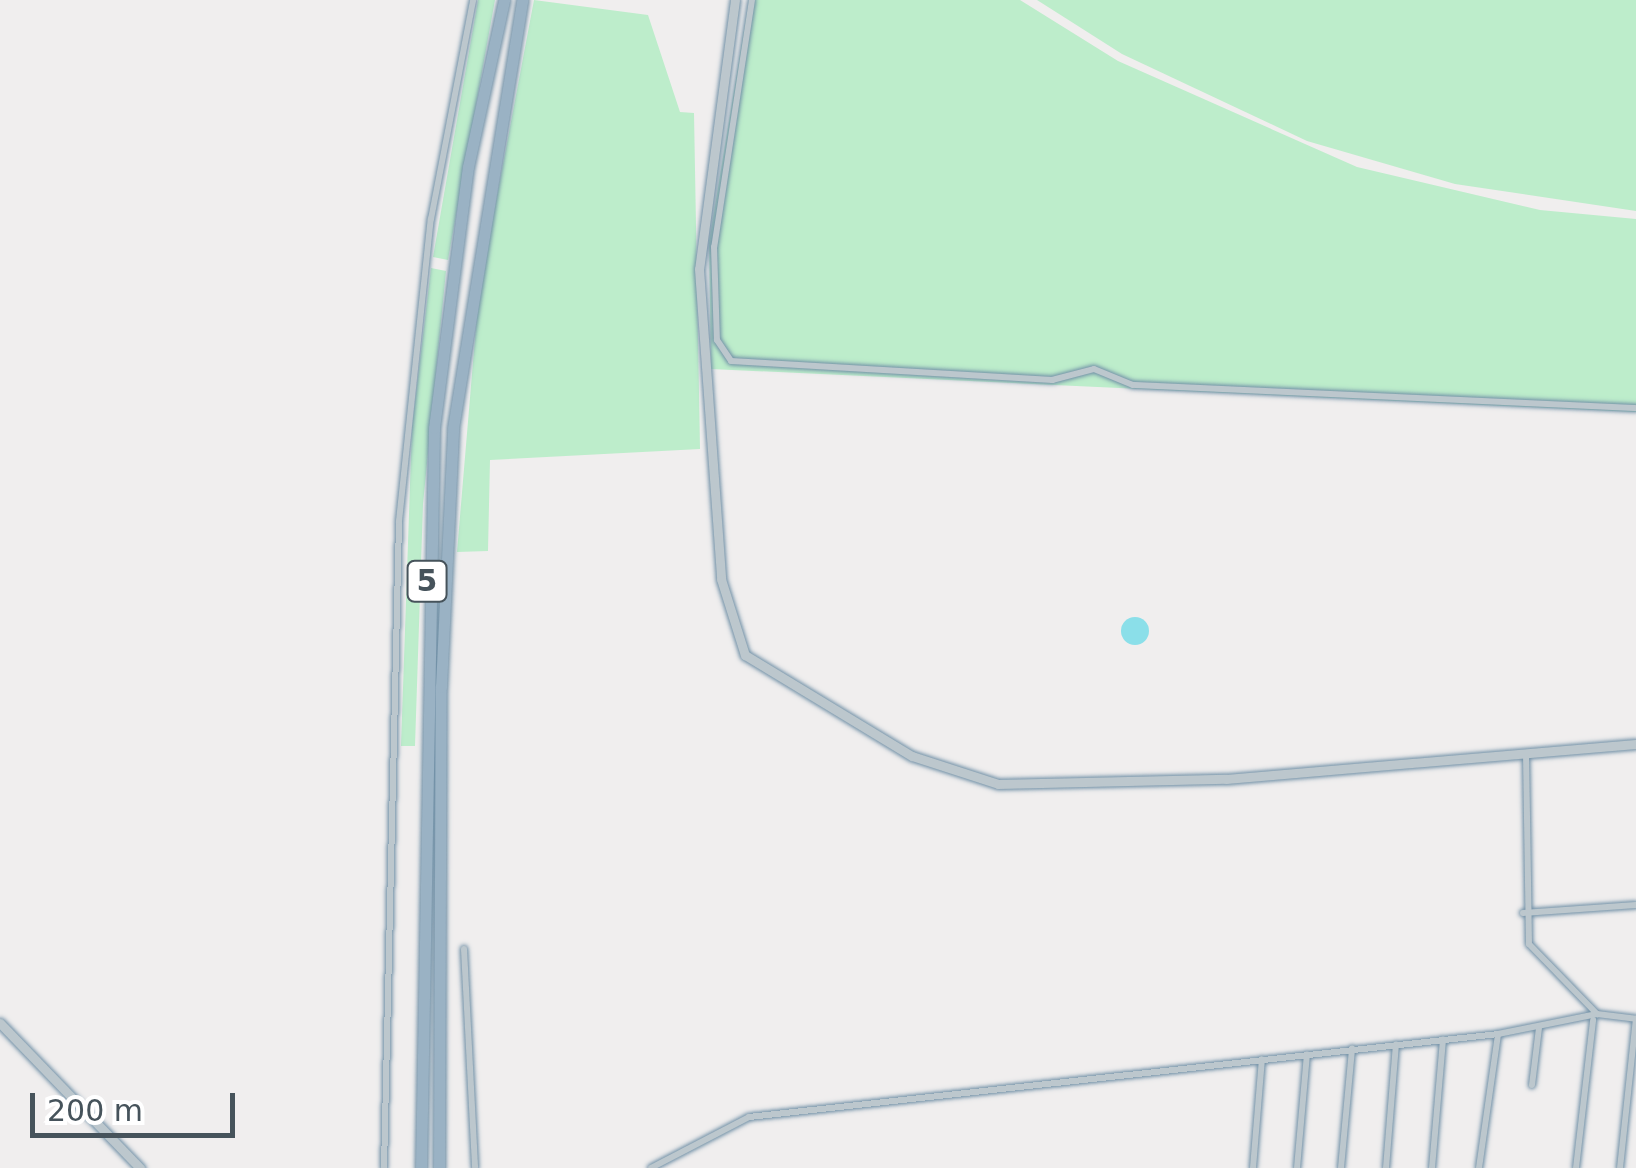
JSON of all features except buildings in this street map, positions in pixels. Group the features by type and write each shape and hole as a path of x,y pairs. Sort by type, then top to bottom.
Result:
{"highway":[{"name":"5","path":"422,1168 434,428 468,167 504,0"},
{"name":"5","path":"439,1168 441,687 453,428 522,0"}],"street":[{"path":"384,1168 399,520 431,219 473,0"},
{"path":"735,0 699,269 721,578 745,655 912,756 998,784 1226,779 1636,744"},
{"path":"752,0 714,247 717,340 731,360 1052,380 1094,369 1133,385 1636,408"},
{"path":"1526,754 1523,913 1538,960 1595,1017"},
{"path":"1523,913 1636,904"},
{"path":"464,948 474,1168"},
{"path":"1576,1168 1595,1017"},
{"path":"651,1168 748,1117 1498,1034 1595,1017 1636,1019 1620,1168"},
{"path":"0,1023 140,1168"},
{"path":"1532,1085 1539,1028"},
{"path":"1479,1168 1498,1034"},
{"path":"1432,1168 1443,1038"},
{"path":"1386,1168 1396,1044"},
{"path":"1341,1168 1352,1048"},
{"path":"1297,1168 1308,1054"},
{"path":"1254,1168 1262,1059"}],"green space":[{"path":"478,0 495,0 448,260 433,257"},
{"path":"534,0 648,15 680,112 694,113 700,449 490,460 488,551 457,552 479,291"},
{"path":"749,0 1020,0 1118,61 1357,167 1540,210 1636,219 1636,412 711,369 709,242"},
{"path":"1037,0 1636,0 1636,211 1455,184 1307,141 1122,54"},
{"path":"431,268 446,271 423,504 415,746 401,746 412,427"}],"water":[{"path":"1135,617 1145,621 1149,631 1145,641 1135,645 1125,641 1121,631 1125,621"}]}
